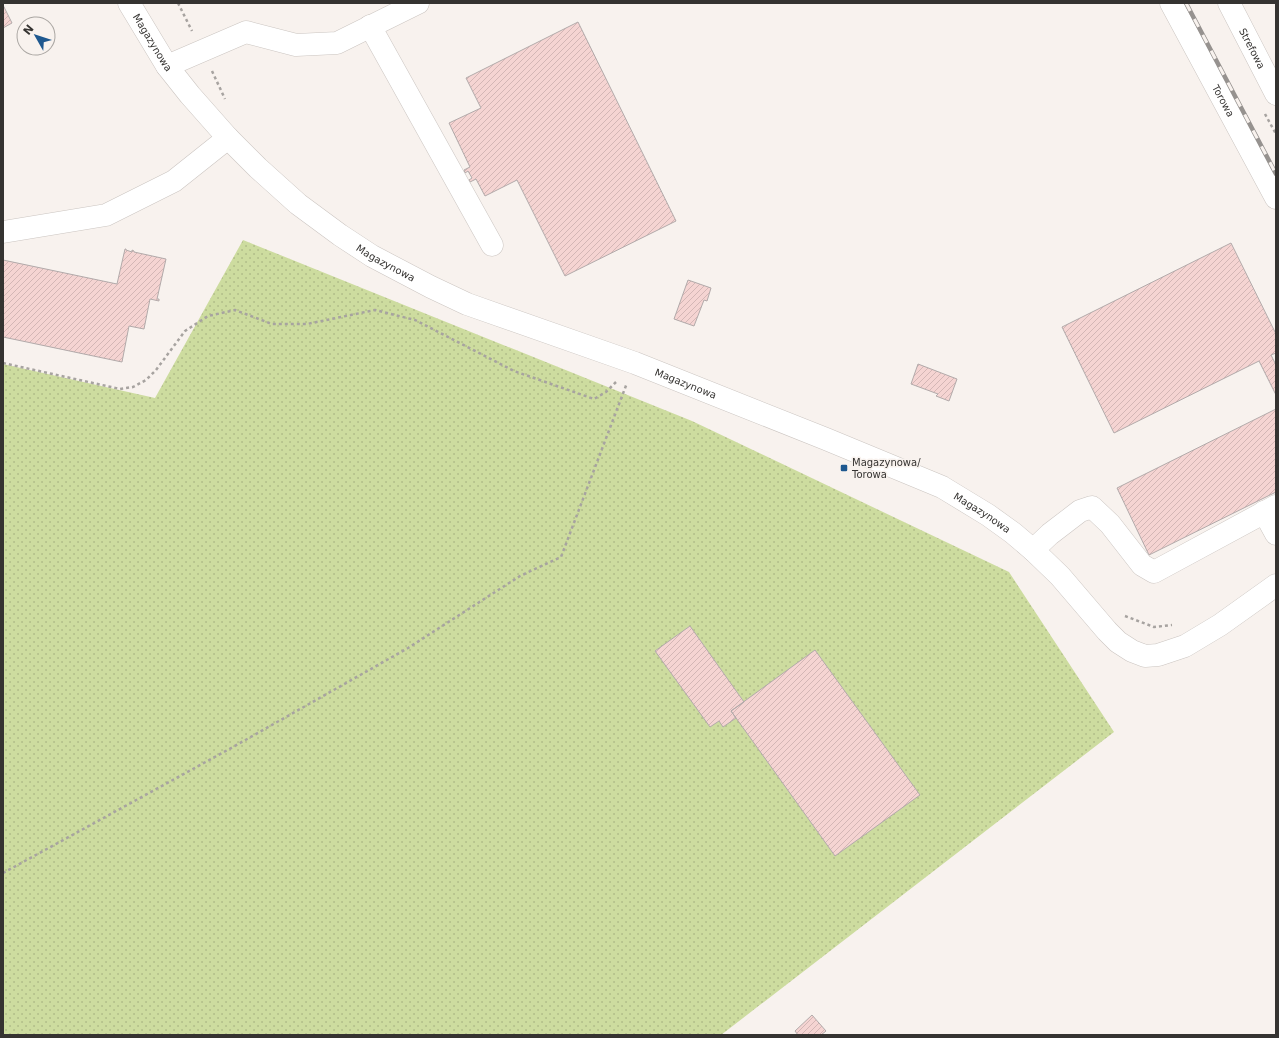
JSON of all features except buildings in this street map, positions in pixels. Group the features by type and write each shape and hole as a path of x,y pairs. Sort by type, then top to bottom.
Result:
{"street":[{"name":"Magazynowa","path":"129,3 167,66 228,138 258,168 298,204 340,235 372,256 467,304 635,364 826,438 942,487 988,515 1033,550 1060,576 1107,631 1118,642 1132,651 1145,656 1158,655 1185,646 1220,625 1276,585"},
{"path":"167,66 246,32 296,45 337,43 418,3"},
{"name":"Torowa","path":"1171,3 1276,198"},
{"name":"Strefowa","path":"1229,3 1276,94"},
{"path":"370,26 492,245"},
{"path":"3,232 106,215 174,181 228,138"},
{"path":"1033,550 1050,534 1080,511 1092,508 1110,524 1142,565 1154,572 1270,509 1276,534"}],"path":[{"path":"3,363 120,389 133,386 146,380 156,370 185,331 208,316 235,310 272,324 307,324 375,310 415,320 514,372 594,399 606,392 635,364"},
{"path":"3,873 226,751 394,656 464,613 520,576 561,557 635,364"}],"green space":[{"path":"243,240 692,421 1009,572 1114,732 721,1035 3,1035 3,364 155,398"}],"railway":[{"path":"1186,3 1276,174"}],"place":[{"name":"Magazynowa/ Torowa","path":"844,468"}]}
